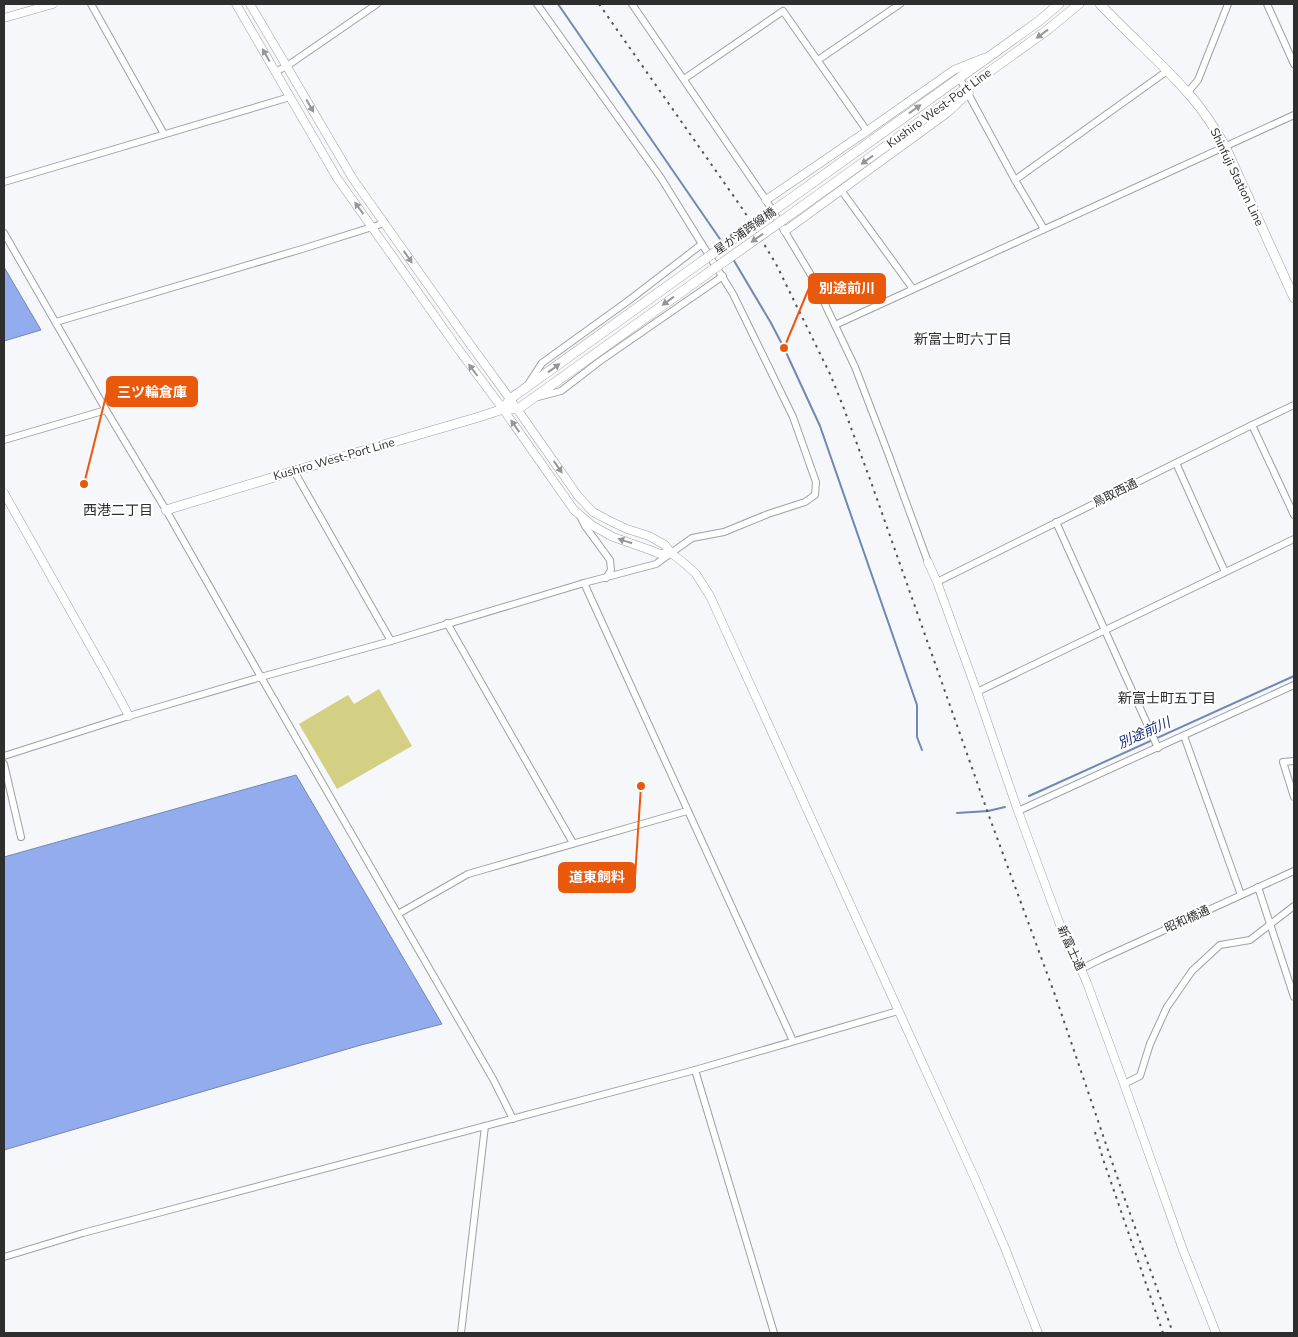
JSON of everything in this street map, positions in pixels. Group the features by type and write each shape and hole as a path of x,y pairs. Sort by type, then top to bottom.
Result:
{"main road":[{"name":"Kushiro West-Port Line","path":"790,199 1039,21 1059,4"},
{"name":"Kushiro West-Port Line","path":"797,210 967,91 1080,4"},
{"name":"Shinfuji Station Line","path":"1100,4 1167,70 1202,109 1225,146 1294,298"},
{"name":"星が浦跨線橋","path":"525,388 790,199"},
{"name":"星が浦跨線橋","path":"532,399 797,210"},
{"path":"503,409 510,399 525,388"},
{"path":"518,410 532,399"},
{"name":"Kushiro West-Port Line","path":"166,510 503,409 518,410"}],"street":[{"path":"4,18 53,4"},
{"path":"91,4 164,134"},
{"path":"236,4 337,178 574,510 593,526 613,537 660,554 671,553"},
{"path":"250,4 353,179 578,496 593,512 627,529 649,536 665,545 671,553 696,574 710,596 934,1088 1005,1248 1038,1333"},
{"path":"276,72 378,4"},
{"path":"4,756 129,716 261,677 584,583 656,564 692,538 724,532 768,514 805,502 815,495 816,482 792,417 734,294 661,178 537,4"},
{"path":"632,4 766,200 811,275 858,376 928,562"},
{"path":"818,60 900,4"},
{"path":"1188,92 1198,80 1228,4"},
{"path":"1267,4 1294,64"},
{"path":"684,78 783,11 868,131"},
{"path":"766,200 954,70 988,57"},
{"path":"1015,180 1167,70"},
{"path":"959,77 1044,229"},
{"path":"785,231 948,113 967,91"},
{"path":"4,182 290,96"},
{"path":"835,325 1294,115"},
{"path":"841,190 913,289"},
{"path":"56,322 385,223"},
{"path":"4,233 166,510 493,1079 513,1119"},
{"path":"525,388 542,364 702,244"},
{"path":"532,399 561,391 600,361 722,276"},
{"name":"鳥取西通","path":"936,582 1294,406"},
{"path":"4,440 106,410"},
{"path":"1252,425 1294,515"},
{"path":"1176,463 1225,572"},
{"path":"294,471 390,641"},
{"path":"4,493 129,716"},
{"path":"580,516 585,526 610,560 611,570 606,578"},
{"path":"1056,522 1158,748"},
{"path":"977,692 1294,539"},
{"name":"新富士通","path":"928,562 977,692 1018,811 1069,949 1088,983 1183,1250 1216,1333"},
{"path":"584,583 793,1041"},
{"path":"447,624 573,843"},
{"path":"1018,811 1294,685"},
{"path":"1184,736 1241,895"},
{"path":"1294,761 1283,762 1294,797"},
{"path":"4,764 21,837"},
{"path":"398,914 468,874 687,811"},
{"name":"昭和橋通","path":"1081,969 1101,958 1294,871"},
{"path":"1258,887 1292,983 1294,997"},
{"path":"1124,1084 1140,1076 1150,1044 1168,1007 1192,971 1220,945 1250,940 1294,906"},
{"path":"4,1257 83,1233 695,1070 898,1011"},
{"path":"695,1070 774,1333"},
{"path":"461,1333 485,1126"}],"shaded area":[{"path":"379,689 412,746 337,789 299,724 348,695 354,704"}],"water":[{"path":"4,267 41,330 4,341"},
{"path":"296,775 442,1024 361,1045 4,1150 4,857"}],"waterway":[{"name":"別途前川","path":"558,4 722,242"},
{"name":"別途前川","path":"733,259 771,323 820,426 917,705 917,737 922,750"},
{"name":"別途前川","path":"1029,796 1294,676"},
{"name":"別途前川","path":"957,813 988,811 1005,807"}],"railway":[{"path":"599,4 744,211 776,264 830,374 871,482 989,816 1055,995 1173,1333"},
{"path":"1095,1132 1163,1333"}],"place":[{"name":"別途前川","path":"784,348"},
{"name":"三ツ輪倉庫","path":"84,484"},
{"name":"道東飼料","path":"641,786"}],"district":[{"name":"新富士町六丁目","path":"963,339"},
{"name":"西港二丁目","path":"118,510"},
{"name":"新富士町五丁目","path":"1167,698"}]}
